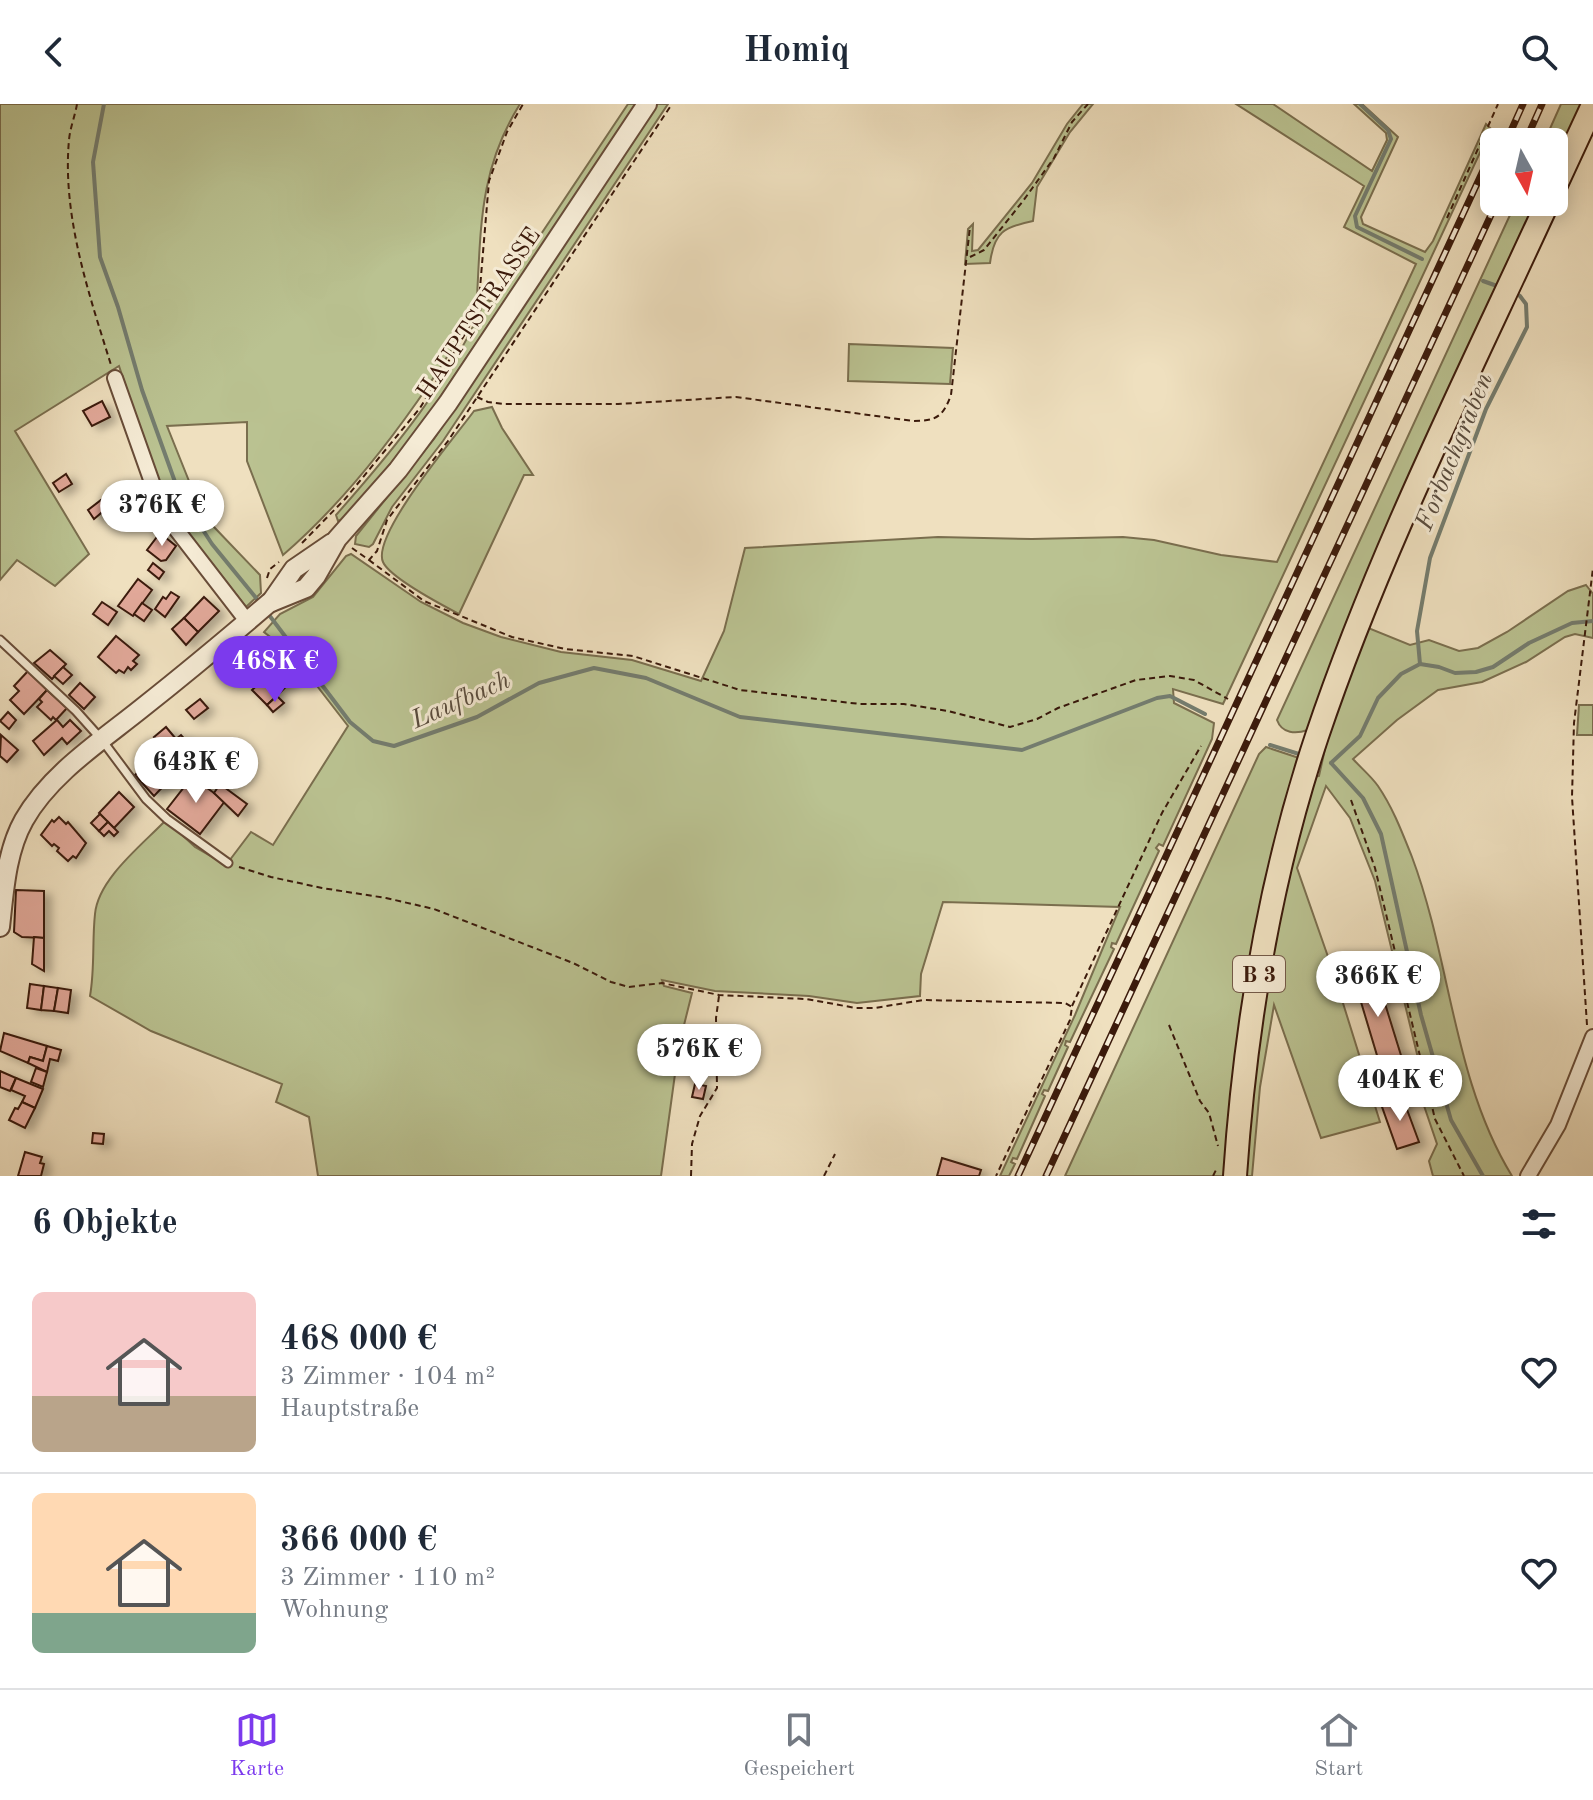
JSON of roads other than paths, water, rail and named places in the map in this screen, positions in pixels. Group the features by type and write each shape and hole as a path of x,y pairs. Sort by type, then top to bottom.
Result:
{"main road":[{"path":"1568,159 1593,105"},
{"name":"B 3","path":"1227,1168 1238,1128 1269,922 1317,737 1355,632 1402,518 1542,216"}],"street":[{"name":"HAUPTSTRASSE","path":"0,927 2,882 13,849 24,820 56,779 261,610 306,588 448,403 647,104"},
{"path":"115,378 154,488 169,520 261,610"},
{"path":"1528,1176 1558,1125 1592,1038"}],"lane":[{"path":"0,640 76,711 146,799 228,863"}],"waterway":[{"name":"Laufbach","path":"104,104 93,162 100,257 179,493 212,544 261,604"},
{"name":"Forbachgraben","path":"1360,104 1388,130 1391,139 1355,216 1357,227 1422,259"},
{"name":"Forbachgraben","path":"1483,281 1500,287"},
{"name":"Forbachgraben","path":"1420,664 1417,631 1430,558 1486,409 1527,327 1526,304 1515,293"},
{"name":"Laufbach","path":"266,611 350,722 373,741 394,746 477,717 539,683 594,668 646,678 740,717 1022,750 1157,698 1170,696 1205,714"},
{"name":"Laufbach","path":"1331,763 1360,736 1378,698 1401,674 1420,664 1455,673 1476,672 1493,667 1529,643 1572,623 1593,621"},
{"name":"Laufbach","path":"1270,745 1302,755"},
{"path":"1331,763 1363,798 1381,834 1421,1015 1451,1120 1483,1176"}],"railway":[{"path":"1512,128 1523,104"},
{"path":"1531,128 1542,104"},
{"path":"1018,1176 1480,177"},
{"path":"1046,1176 1491,216"}]}
